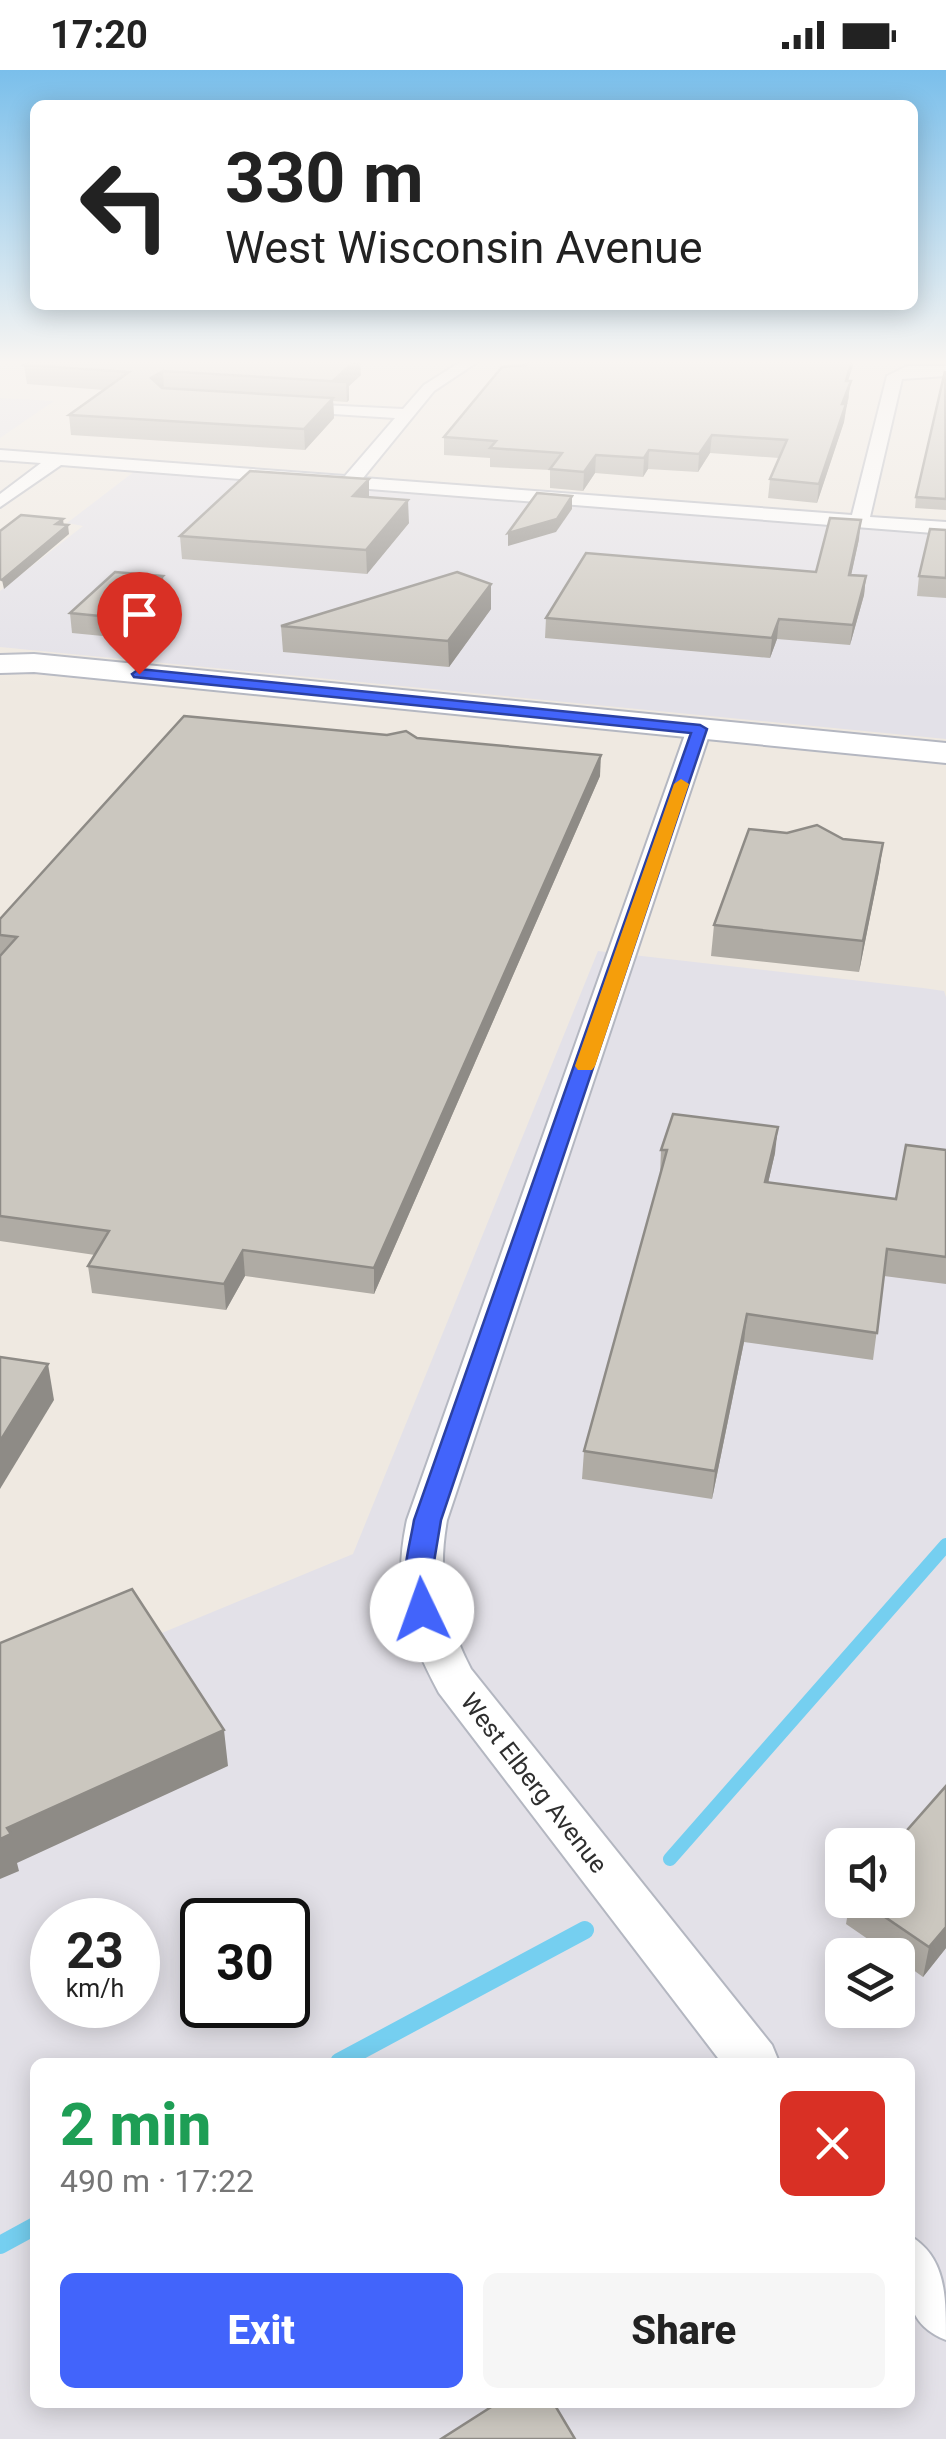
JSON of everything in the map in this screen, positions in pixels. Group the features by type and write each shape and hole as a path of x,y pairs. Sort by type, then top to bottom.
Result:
{"main road":[{"path":"0,653 34,663"},
{"path":"0,664 34,663 946,753"}],"street":[{"path":"0,502 44,470"},
{"path":"184,470 946,528"},
{"path":"350,482 360,470"},
{"path":"860,521 872,470"},
{"name":"West Elberg Avenue","path":"700,729 427,1520 417,1580 422,1610 455,1681 750,2058"},
{"path":"915,2271 946,2311"}],"shaded area":[{"path":"135,471 946,533 946,739 0,647 0,591 83,526 67,523"},
{"path":"598,951 944,991 946,2439 0,2439 0,1700 353,1554"}],"building":[{"path":"774,470 824,470 819,484 770,479"},
{"path":"922,470 946,470 946,499 916,497"},
{"path":"250,471 369,479 353,496 408,500 366,550 180,536"},
{"path":"537,493 572,496 557,519 508,533"},
{"path":"21,515 63,519 56,524 68,525 2,580 0,531"},
{"path":"830,518 861,520 849,575 866,576 853,625 779,619 772,638 546,618 586,553 816,572"},
{"path":"930,529 946,530 946,578 919,576"},
{"path":"115,572 163,576 120,618 70,613"},
{"path":"457,572 491,584 448,641 281,626"},
{"path":"184,716 387,735 406,731 417,738 601,755 374,1268 243,1250 224,1284 88,1266 109,1231 0,1216 0,956 17,937 0,935 0,919"},
{"path":"817,825 843,839 883,843 863,941 714,925 749,829 787,833"},
{"path":"673,1114 778,1127 765,1182 896,1199 906,1145 946,1150 946,1257 887,1249 877,1333 747,1314 715,1471 584,1451 667,1150 661,1150"},
{"path":"0,1357 48,1364 0,1441"},
{"path":"132,1589 224,1730 7,1828 11,1834 0,1839 0,1643"},
{"path":"946,1786 946,1927 929,1947 886,1918 915,1918 915,1828 909,1828"},
{"path":"490,2408 557,2408 575,2439 441,2439"}],"waterway":[{"path":"670,1859 946,1545"},
{"path":"346,2058 585,1930"},
{"path":"0,2245 30,2229"}],"slow traffic":[{"path":"585,1066 681,784"}],"route":[{"path":"139,674 700,729 427,1520 417,1580 422,1610"}]}
